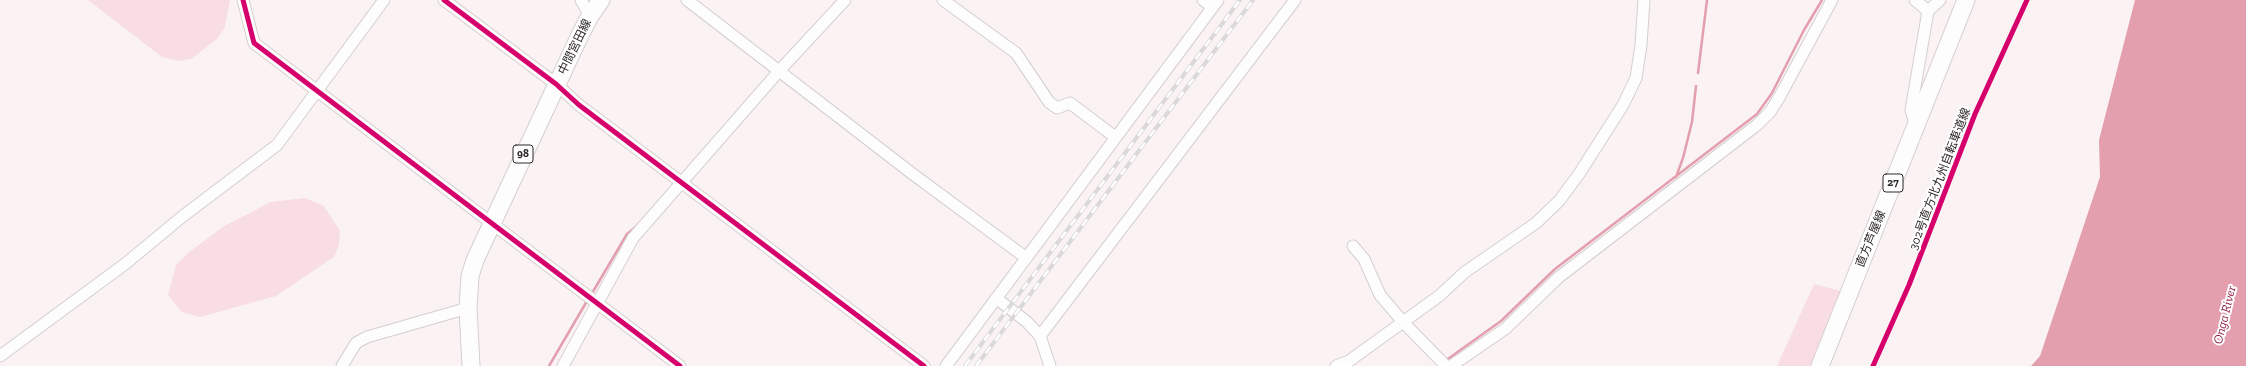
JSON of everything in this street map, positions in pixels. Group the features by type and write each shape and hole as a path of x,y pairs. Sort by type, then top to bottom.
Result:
{"main road":[{"name":"中間宮田線","path":"471,366 468,308 470,276 475,260 490,224 556,84 590,16 601,0"},
{"name":"直方芦屋線","path":"1820,366 1966,0"}],"street":[{"path":"243,0 254,43 465,202 490,224 680,366"},
{"path":"0,356 125,264 183,216 277,145 384,0"},
{"path":"444,0 556,84 579,106 682,181 924,366"},
{"path":"581,0 590,16"},
{"path":"687,0 780,70 901,165 1025,257"},
{"path":"563,366 596,302 633,238 780,70 845,0"},
{"path":"943,0 1016,54 1049,102 1057,108 1070,103 1115,137"},
{"path":"946,366 1025,257 1215,4 1203,0"},
{"path":"1040,336 1295,0"},
{"path":"1336,366 1349,361 1439,296 1465,272 1536,223 1559,202 1579,174 1623,105 1636,78 1641,45 1644,0"},
{"path":"1451,366 1505,329 1564,274 1757,125 1770,112 1780,96 1832,0"},
{"path":"1915,0 1928,11"},
{"path":"1916,126 1911,110 1928,11 1940,0"},
{"path":"1353,246 1364,259 1380,295 1403,322 1446,366"},
{"path":"996,298 1027,322 1040,336 1050,366"},
{"path":"342,366 356,343 368,337 468,308"}],"shaded area":[{"path":"88,0 230,0 225,27 217,39 191,59 178,61 162,57"},
{"path":"305,198 324,206 340,231 339,245 334,257 276,296 200,317 182,312 168,295 176,265 188,253 224,226 271,202"},
{"path":"1814,284 1845,292 1815,366 1777,366"}],"water":[{"name":"Onga River","path":"2135,0 2246,0 2246,366 2031,366 2040,356 2100,177 2099,140"}],"waterway":[{"path":"1698,73 1707,0"},
{"path":"1445,361 1501,321 1555,269 1757,114 1772,93 1804,30 1822,0"},
{"path":"1676,177 1683,158 1692,122 1696,86"},
{"path":"591,295 627,234 637,226"},
{"path":"549,366 587,301"}],"railway":[{"path":"965,366 1240,0"},
{"path":"976,366 1253,0"}],"cycle path":[{"path":"243,0 254,43 680,366"},
{"path":"444,0 556,84 579,105 924,366"},
{"name":"302号直方北九州自転車道線","path":"1873,366 1909,285 1975,114 2027,0"}]}
